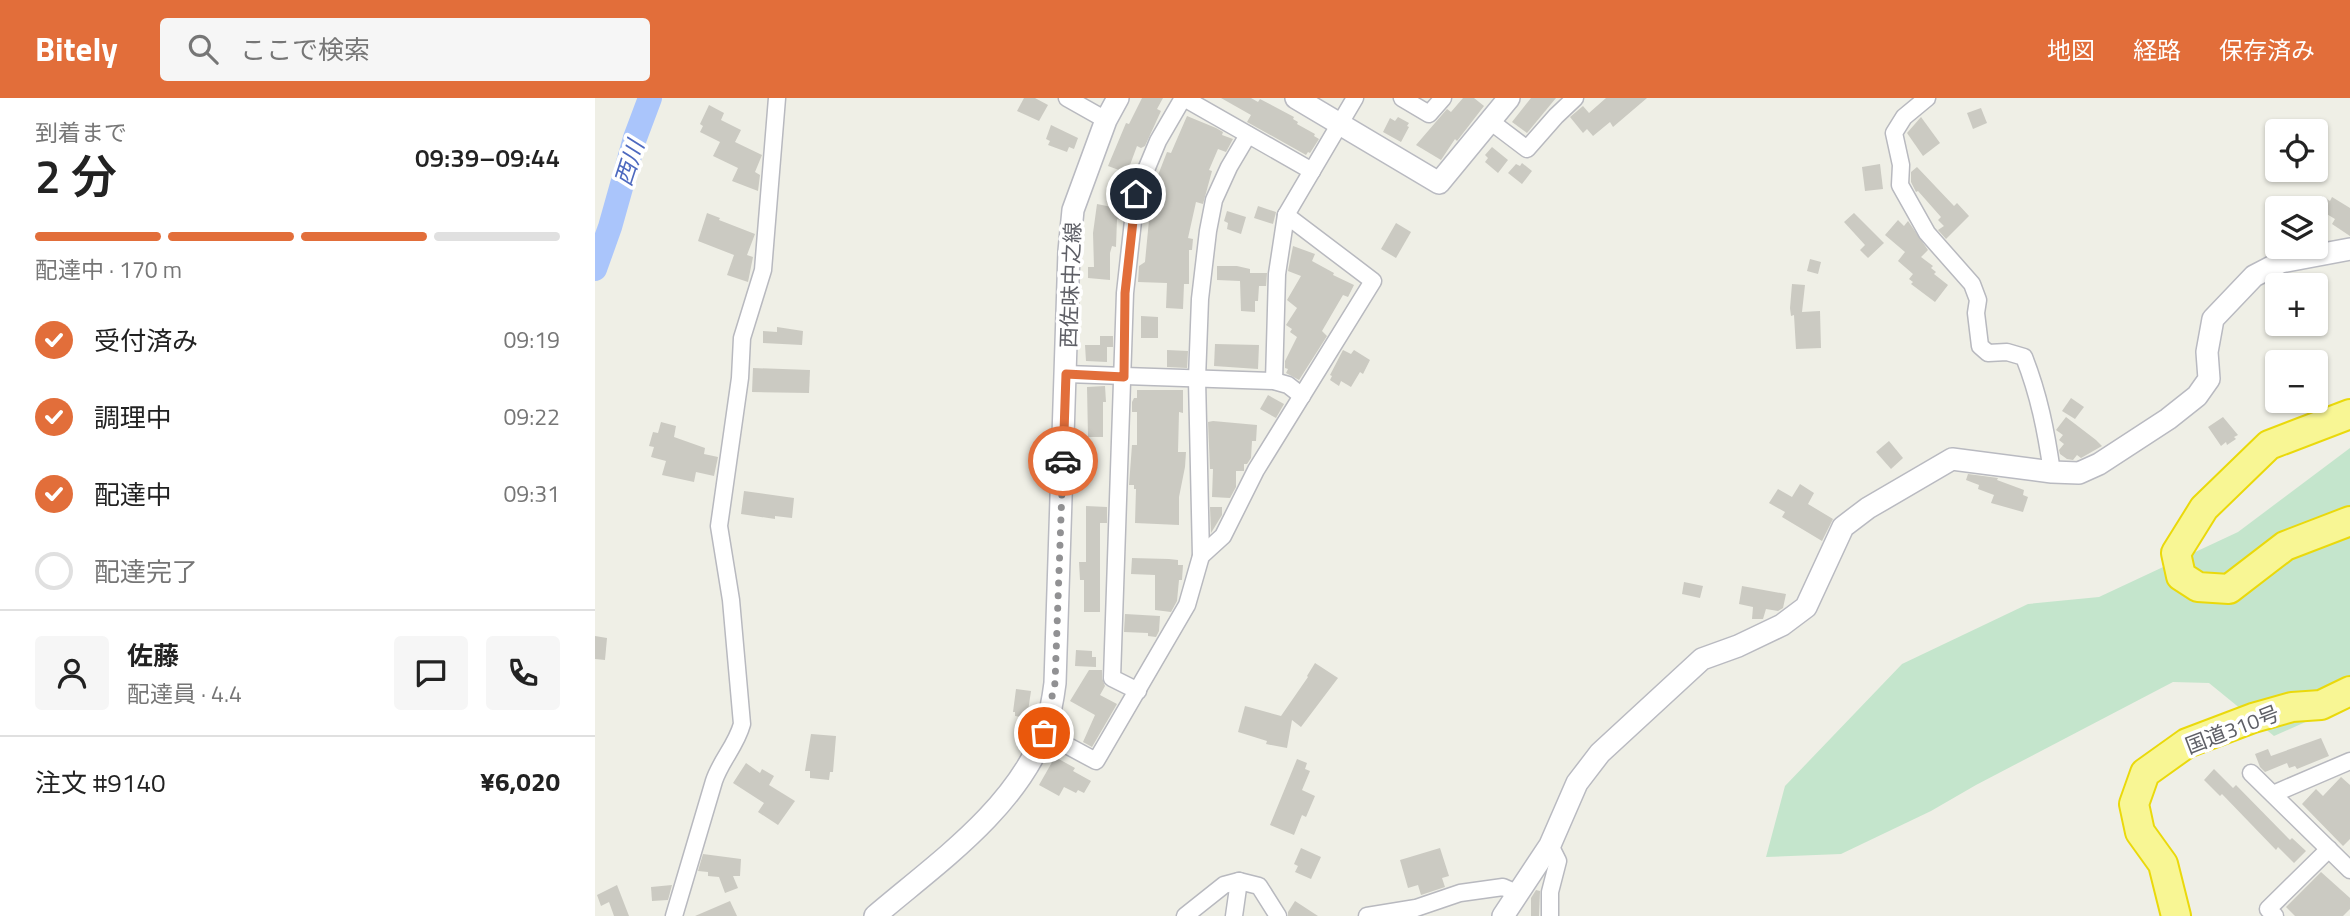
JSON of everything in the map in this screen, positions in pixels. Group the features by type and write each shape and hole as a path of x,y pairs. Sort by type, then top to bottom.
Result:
{"highway":[{"path":"2350,414 2269,445 2204,508 2176,553 2181,576 2198,587 2229,589 2285,546 2350,521"},
{"name":"国道310号","path":"2176,916 2163,864 2140,832 2134,804 2145,773 2187,743 2291,707 2321,705 2350,691"}],"street":[{"path":"674,916 719,765 737,742 742,724 731,600 719,526 740,378 742,338 763,270 777,98"},
{"path":"1067,98 1106,120"},
{"name":"西佐味中之線","path":"875,916 977,828 1005,798 1027,766 1044,733 1055,683 1069,251 1073,210 1106,120 1118,98"},
{"path":"1138,691 1112,678 1125,293 1136,194 1158,141 1184,98 1313,172"},
{"path":"1296,98 1439,183 1509,98"},
{"path":"1274,381 1277,356 1277,274 1286,215 1355,98"},
{"path":"1402,98 1429,114 1443,98"},
{"path":"1490,121 1527,149 1575,98"},
{"path":"1927,98 1904,117 1894,133 1901,165 1900,185 1927,233 1972,284 1978,300 1976,313 1980,346 1988,353 2007,352 2024,357 2045,420 2052,472"},
{"path":"1044,733 1096,761 1187,605 1201,556 1197,379 1208,231 1214,200 1248,135"},
{"path":"1201,556 1223,536 1256,470 1373,281 1286,215"},
{"path":"1503,916 1550,845 1577,783 1600,753 1702,659 1738,646 1782,625 1806,607 1843,527 1868,508 1952,459 2080,473 2099,464 2168,419 2197,396 2209,379 2207,352 2213,319 2254,276 2281,262 2350,249"},
{"path":"1066,374 1274,381 1288,385 1302,396"},
{"path":"2273,794 2350,761"},
{"path":"2251,772 2350,870"},
{"path":"1550,845 1557,861 1550,892 1550,916"},
{"path":"2275,916 2268,909 2329,849"},
{"path":"1234,916 1239,881"},
{"path":"1185,916 1224,885 1239,881 1259,886 1278,916"},
{"path":"1367,916 1416,908 1460,893 1503,887 1519,894"}],"green space":[{"path":"2350,448 2350,702 2274,736 2209,683 2173,682 1931,811 1841,854 1766,857 1785,786 1902,664 2028,604 2099,597 2238,532"}],"building":[{"path":"1024,98 1035,98 1048,105 1039,121 1017,111"},
{"path":"1142,98 1163,98 1157,109 1161,111 1145,146 1137,146 1127,173 1108,166 1126,123 1129,124"},
{"path":"1221,98 1251,98 1258,102 1260,99 1294,117 1297,124 1319,139 1306,155 1247,122 1251,115"},
{"path":"1463,98 1474,98 1484,106 1457,141 1455,139 1441,160 1416,145 1447,109 1451,112"},
{"path":"1531,98 1556,98 1527,133 1512,122"},
{"path":"1606,98 1647,98 1613,127 1610,122 1593,136 1587,129 1583,133 1570,117 1583,106 1589,113"},
{"path":"709,105 724,113 721,120 741,130 735,142 762,155 755,172 760,175 758,191 732,181 738,168 713,156 720,142 700,132 703,126 700,124"},
{"path":"1981,108 1987,123 1973,129 1967,113"},
{"path":"1187,116 1216,128 1223,132 1222,135 1233,139 1226,152 1218,149 1209,170 1212,171 1203,204 1196,202 1188,238 1193,239 1192,250 1189,250 1189,284 1184,284 1183,309 1166,308 1167,283 1138,282 1139,266 1145,262 1149,220 1146,219 1153,188 1167,152 1171,153"},
{"path":"1398,117 1409,123 1401,142 1383,132 1390,118 1395,121"},
{"path":"1921,117 1940,143 1923,156 1907,133"},
{"path":"1051,125 1078,138 1074,149 1069,147 1067,152 1048,145 1050,141 1046,139"},
{"path":"1492,147 1508,160 1498,173 1485,162 1488,158 1485,155"},
{"path":"1522,163 1532,171 1522,184 1508,173 1516,164 1520,166"},
{"path":"1880,164 1883,189 1865,191 1862,167"},
{"path":"1917,167 1954,206 1957,203 1969,216 1946,239 1938,230 1944,226 1938,220 1941,217 1918,191 1916,192 1911,182 1911,172"},
{"path":"2332,197 2350,208 2350,236 2332,224 2335,219 2328,215 2328,200 2330,201"},
{"path":"1097,204 1122,209 1121,220 1117,219 1116,247 1112,246 1110,253 1110,280 1088,278 1088,267 1094,267 1093,233"},
{"path":"1258,206 1276,212 1273,224 1254,218"},
{"path":"1227,211 1246,217 1241,234 1227,229 1228,223 1224,221"},
{"path":"707,213 755,234 747,255 753,257 748,282 727,275 734,255 698,241"},
{"path":"1854,213 1884,243 1868,258 1860,250 1865,245 1844,222"},
{"path":"1898,220 1904,226 1908,221 1928,250 1921,257 1933,266 1931,268 1936,272 1934,274 1948,285 1935,302 1911,284 1913,282 1909,279 1913,274 1898,261 1905,252 1885,235"},
{"path":"1396,223 1411,232 1396,258 1381,249"},
{"path":"1293,246 1315,254 1312,261 1354,285 1348,297 1343,295 1322,331 1327,336 1299,380 1286,373 1288,369 1285,368 1285,361 1297,337 1286,325 1297,308 1287,300 1301,276 1288,271"},
{"path":"1810,259 1821,262 1818,274 1807,271"},
{"path":"1217,266 1237,266 1250,269 1250,273 1267,273 1266,286 1259,286 1255,312 1241,311 1240,281 1217,280"},
{"path":"1792,284 1805,285 1802,312 1820,311 1821,348 1796,349 1794,315 1791,316 1790,308"},
{"path":"1141,316 1158,317 1158,338 1141,338"},
{"path":"777,327 803,331 802,345 763,343 763,331 777,332"},
{"path":"1100,336 1113,336 1113,347 1107,347 1107,362 1086,361 1085,345 1100,345"},
{"path":"1215,344 1259,345 1258,369 1214,366"},
{"path":"1167,350 1188,351 1187,368 1167,367"},
{"path":"1343,350 1351,354 1354,350 1370,360 1363,374 1360,372 1351,387 1341,381 1339,386 1330,380"},
{"path":"753,368 810,370 809,393 752,392"},
{"path":"1105,386 1103,437 1088,437 1087,387"},
{"path":"1137,390 1183,390 1183,413 1179,412 1178,452 1186,452 1179,497 1179,525 1135,523 1136,489 1134,485 1129,485 1132,445 1137,445 1137,412 1132,412 1132,402 1137,398"},
{"path":"1268,395 1284,404 1276,418 1260,409"},
{"path":"2071,398 2084,407 2075,419 2062,411"},
{"path":"2066,417 2102,446 2081,458 2077,455 2073,460 2060,454 2059,450 2064,444 2059,440 2063,435 2056,430"},
{"path":"2223,417 2238,435 2227,445 2226,442 2221,446 2208,427"},
{"path":"661,422 676,426 674,437 705,448 704,454 718,457 714,476 696,472 694,482 662,475 666,461 651,457 654,447 649,446 653,432 658,433"},
{"path":"1208,422 1257,425 1251,458 1244,464 1244,471 1236,471 1236,487 1230,498 1212,497 1213,469 1210,469"},
{"path":"1889,441 1903,458 1891,469 1876,452"},
{"path":"1968,474 1998,478 1997,480 2024,490 2023,495 2028,497 2023,512 1991,503 1994,495 1978,489 1979,485 1966,480"},
{"path":"1800,484 1814,493 1808,504 1833,519 1822,541 1782,517 1785,512 1769,503 1778,489 1792,497"},
{"path":"744,491 794,498 792,518 775,516 775,519 741,514"},
{"path":"1086,506 1107,507 1107,523 1100,523 1100,612 1084,612 1084,580 1080,580 1079,562 1086,562"},
{"path":"1210,507 1222,507 1222,515 1211,533"},
{"path":"1132,558 1178,560 1178,565 1183,565 1177,601 1171,612 1155,610 1155,575 1131,574"},
{"path":"1684,582 1703,586 1700,598 1682,594"},
{"path":"1742,586 1786,594 1783,608 1778,611 1766,609 1763,619 1752,619 1753,607 1739,604"},
{"path":"1125,614 1160,616 1156,637 1148,636 1148,633 1124,632"},
{"path":"595,636 607,638 605,660 595,659"},
{"path":"1076,650 1092,651 1092,657 1096,657 1096,667 1075,666"},
{"path":"1315,663 1338,678 1301,727 1292,720 1287,748 1266,744 1267,741 1238,732 1245,706 1281,716"},
{"path":"1089,670 1102,670 1105,686 1100,695 1117,704 1092,747 1083,742 1095,715 1070,701"},
{"path":"1016,689 1031,691 1027,718 1015,716 1013,712"},
{"path":"811,734 836,736 833,772 830,772 829,780 810,778 810,771 805,771"},
{"path":"2321,738 2329,756 2297,769 2295,766 2289,768 2287,763 2265,772 2255,754 2268,749 2271,756"},
{"path":"1055,757 1091,781 1084,793 1078,790 1076,793 1064,787 1059,796 1039,785"},
{"path":"1297,759 1307,763 1305,769 1310,771 1302,790 1315,796 1306,817 1302,815 1294,835 1270,825"},
{"path":"746,763 760,773 762,769 774,776 769,785 795,801 778,825 758,812 764,803 733,783"},
{"path":"2214,769 2233,788 2236,785 2290,840 2292,838 2306,851 2294,863 2278,847 2276,850 2222,794 2220,796 2204,780"},
{"path":"2341,777 2350,785 2350,839 2343,846 2302,804 2316,789 2323,796"},
{"path":"1301,848 1321,857 1311,879 1295,872 1298,866 1294,864"},
{"path":"1440,848 1449,876 1442,878 1445,887 1421,895 1418,885 1408,888 1400,860"},
{"path":"703,854 741,859 740,876 733,876 738,888 725,893 719,877 698,871"},
{"path":"2321,872 2350,898 2350,909 2343,916 2295,916 2286,907"},
{"path":"617,885 629,916 614,916 609,902 601,906 597,895"},
{"path":"672,885 668,900 652,901 651,887"},
{"path":"1536,890 1540,891 1539,916 1531,916 1531,898"},
{"path":"730,901 737,916 695,916"},
{"path":"1295,901 1318,916 1288,916"}],"waterway":[{"name":"西川","path":"595,269 650,98"}],"way so far":[{"path":"1044,733 1055,683 1063,461"}],"route":[{"path":"1063,461 1066,374 1124,377 1125,293 1136,194"}]}
